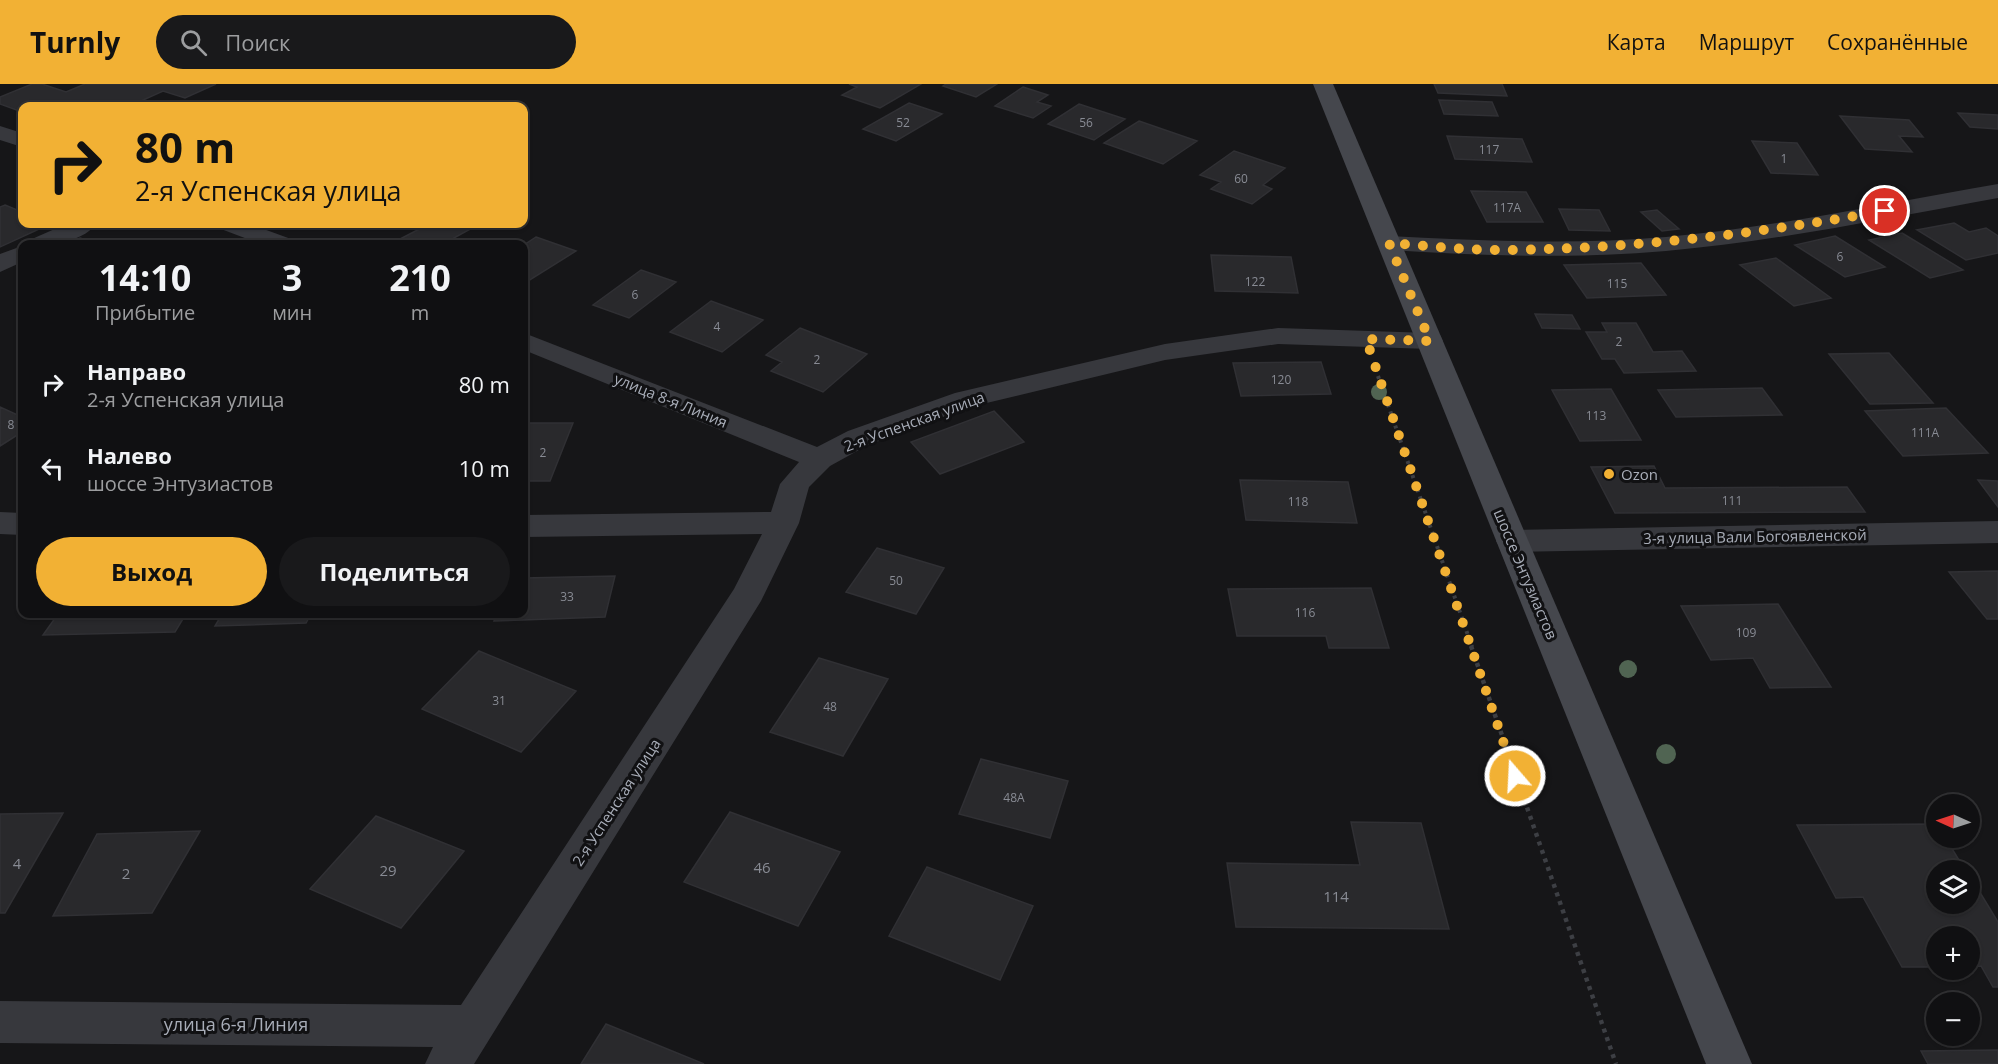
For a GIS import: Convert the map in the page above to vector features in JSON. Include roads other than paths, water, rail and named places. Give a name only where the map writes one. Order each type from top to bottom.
[{"type":"main road","name":"шоссе Энтузиастов","points":[[1323,84],[1729,1064]]},
{"type":"street","points":[[0,132],[18,139]]},
{"type":"street","points":[[1389,243],[1510,250],[1665,244],[1772,231],[1998,191]]},
{"type":"street","points":[[50,240],[75,228]]},
{"type":"street","points":[[240,228],[271,240]]},
{"type":"street","points":[[0,264],[18,256]]},
{"type":"street","name":"2-я Успенская улица","points":[[448,1064],[749,593],[783,523],[795,483],[819,459],[858,438],[965,399],[1165,352],[1278,336],[1430,341]]},
{"type":"street","name":"улица 8-я Линия","points":[[528,343],[819,459]]},
{"type":"street","points":[[0,523],[18,524]]},
{"type":"street","points":[[528,526],[783,523]]},
{"type":"street","name":"3-я улица Вали Богоявленской","points":[[1512,541],[1998,532]]},
{"type":"street","name":"улица 6-я Линия","points":[[0,1022],[472,1026]]},
{"type":"place","name":"Ozon","points":[[1609,474]]}]
